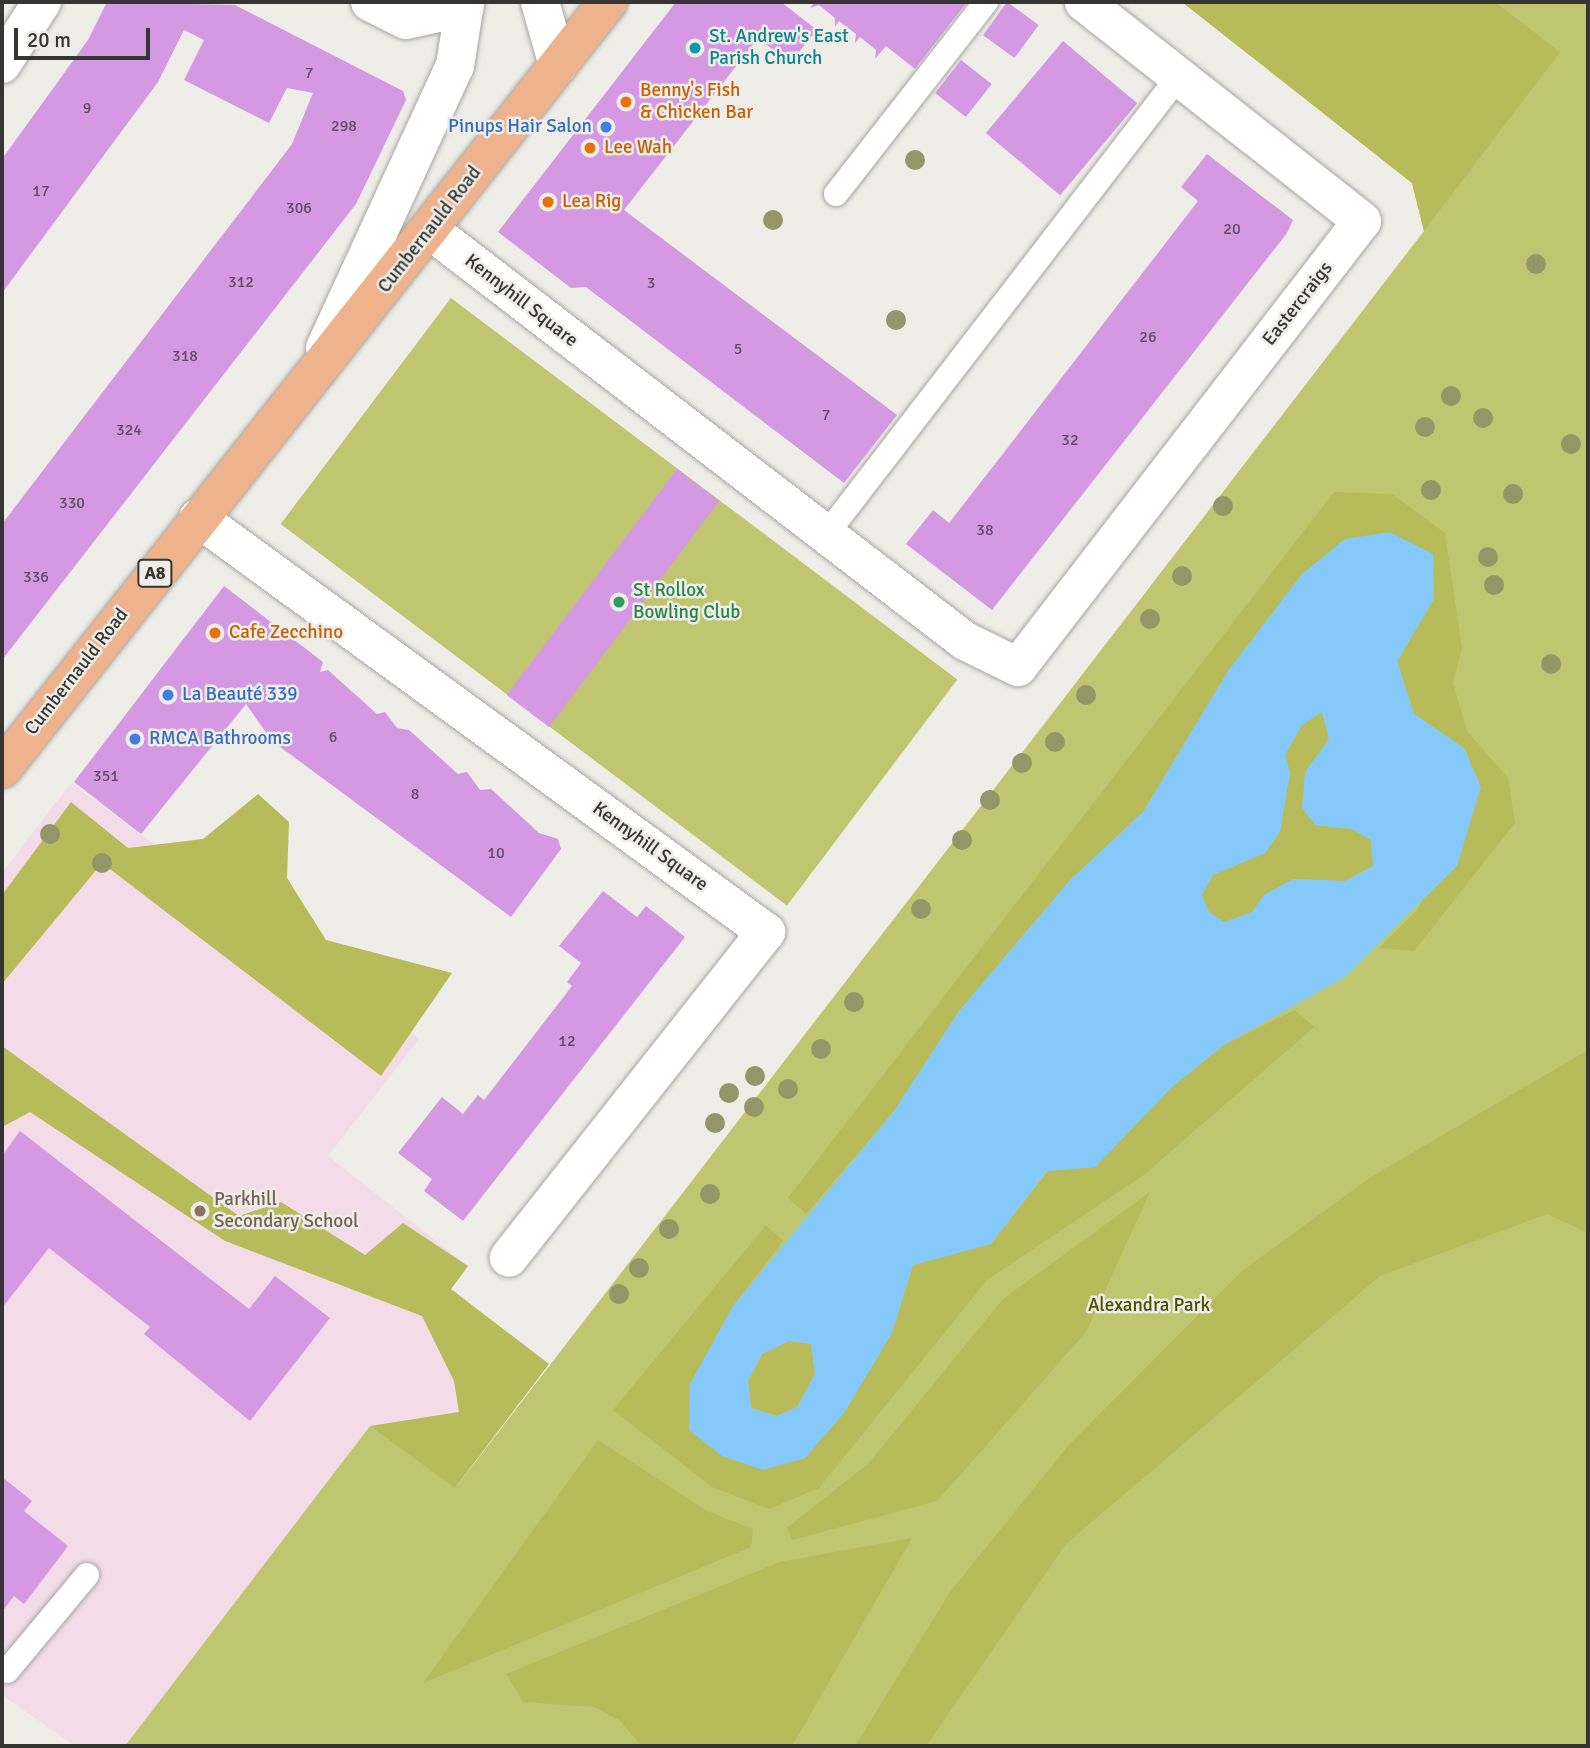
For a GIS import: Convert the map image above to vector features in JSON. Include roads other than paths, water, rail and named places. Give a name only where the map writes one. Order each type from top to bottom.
[{"type":"main road","name":"A8","points":[[558,65],[608,2]]},
{"type":"main road","name":"Cumbernauld Road","points":[[2,769],[198,518],[431,231],[558,65]]},
{"type":"street","points":[[2,64],[42,2]]},
{"type":"street","points":[[370,2],[406,20],[465,4]]},
{"type":"street","points":[[540,2],[558,65]]},
{"type":"street","name":"Eastercraigs","points":[[1018,667],[1362,221],[1084,2]]},
{"type":"street","name":"Cumbernauld Road","points":[[311,379],[455,66],[465,4]]},
{"type":"street","name":"Kennyhill Square","points":[[431,231],[965,641],[1018,667]]},
{"type":"street","name":"Kennyhill Square","points":[[198,518],[766,932],[509,1258]]},
{"type":"lane","points":[[836,194],[986,2]]},
{"type":"lane","points":[[825,536],[1179,76]]},
{"type":"lane","points":[[2,1667],[7,1671],[87,1574]]},
{"type":"water","points":[[1389,532],[1433,554],[1434,599],[1397,661],[1414,714],[1464,748],[1481,787],[1457,866],[1345,977],[1224,1045],[1172,1087],[1095,1167],[1047,1171],[991,1244],[913,1265],[892,1333],[844,1413],[805,1458],[763,1470],[722,1456],[689,1430],[690,1384],[733,1306],[894,1111],[959,1011],[1070,880],[1143,812],[1228,671],[1302,574],[1345,539]],"holes":[[[1322,712],[1329,739],[1305,772],[1302,808],[1315,825],[1352,829],[1371,840],[1373,866],[1345,881],[1293,879],[1264,895],[1252,912],[1224,922],[1209,912],[1202,895],[1213,875],[1265,853],[1280,832],[1290,773],[1285,755],[1302,725]],[[789,1341],[811,1344],[815,1374],[797,1407],[777,1416],[751,1408],[748,1381],[762,1354]]]},
{"type":"place","name":"St. Andrew's East Parish Church","points":[[695,48]]},
{"type":"place","name":"Benny's Fish & Chicken Bar","points":[[626,102]]},
{"type":"place","name":"Pinups Hair Salon","points":[[606,127]]},
{"type":"place","name":"Lee Wah","points":[[590,148]]},
{"type":"place","name":"Lea Rig","points":[[548,202]]},
{"type":"place","name":"St Rollox Bowling Club","points":[[619,602]]},
{"type":"place","name":"Cafe Zecchino","points":[[215,633]]},
{"type":"place","name":"La Beauté 339","points":[[168,695]]},
{"type":"place","name":"RMCA Bathrooms","points":[[135,739]]},
{"type":"place","name":"Parkhill Secondary School","points":[[200,1211]]},
{"type":"park label","name":"Alexandra Park","points":[[1149,1306]]}]
